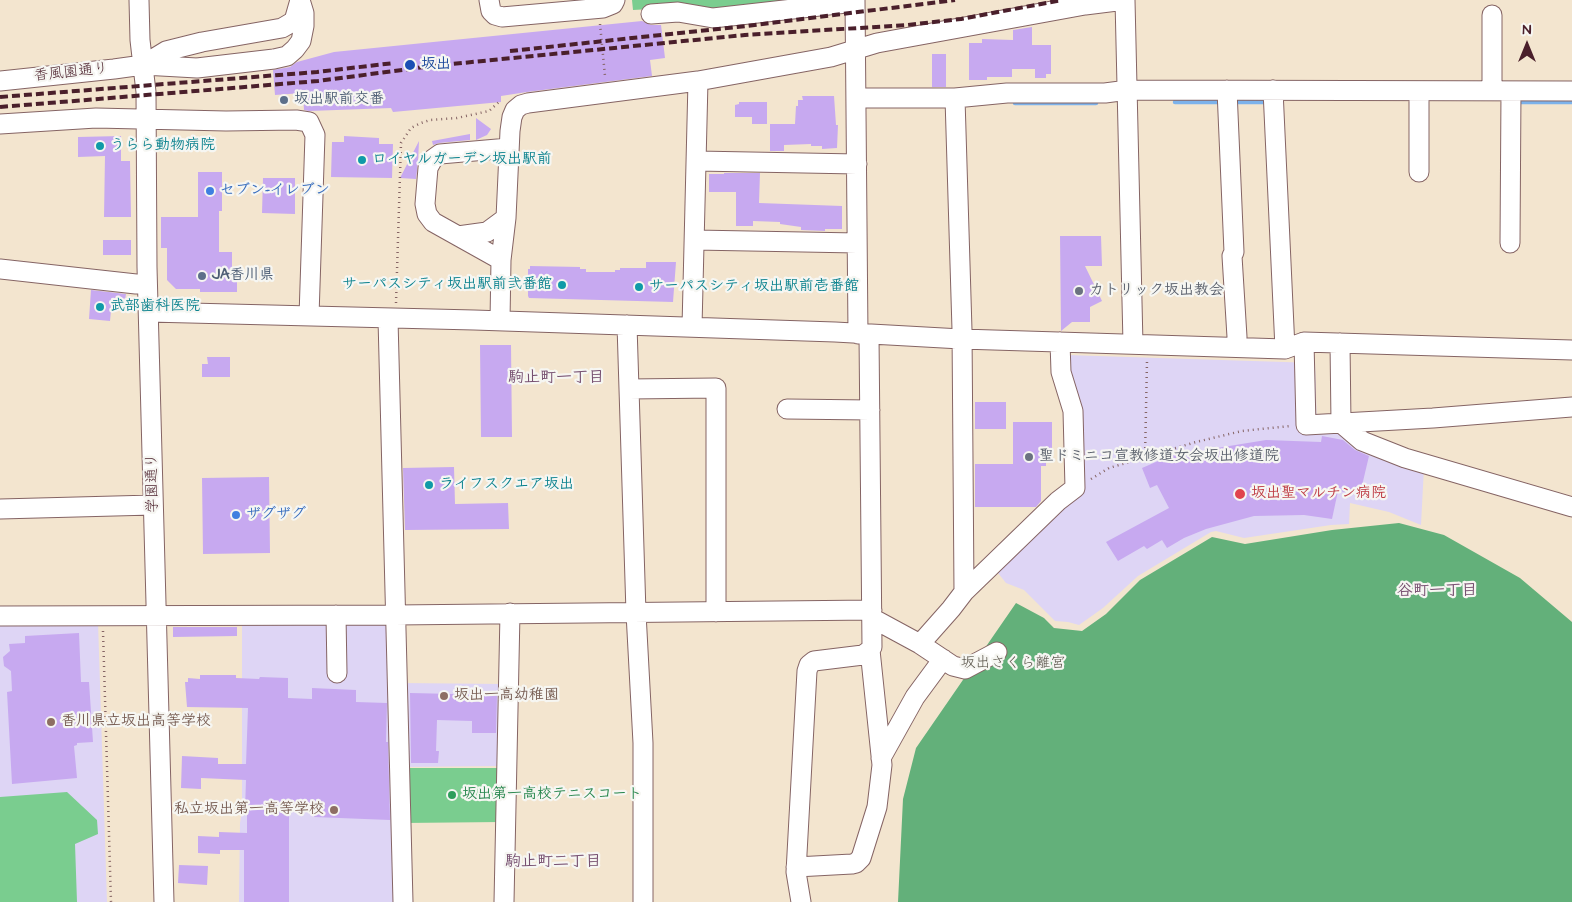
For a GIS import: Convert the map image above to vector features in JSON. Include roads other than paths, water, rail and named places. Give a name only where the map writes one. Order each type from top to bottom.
[{"type":"street","name":"学園通り","points":[[139,0],[146,118],[147,283],[164,902]]},
{"type":"street","points":[[143,65],[197,68],[287,56],[296,49],[301,41],[304,20],[300,0]]},
{"type":"street","points":[[143,65],[162,52],[202,42],[282,28],[294,21],[300,0]]},
{"type":"street","points":[[489,0],[491,11],[495,15],[502,17],[590,9],[609,6],[615,0]]},
{"type":"street","points":[[500,321],[501,260],[506,218],[512,117],[515,110],[521,105],[698,81],[830,57],[877,42],[1085,5],[1126,0],[1128,90],[1140,349]]},
{"type":"street","points":[[651,14],[678,12],[713,18],[855,1],[858,244],[870,410],[872,614],[870,650],[881,758],[877,807],[861,858],[852,864],[796,867]]},
{"type":"street","points":[[1492,15],[1492,91]]},
{"type":"street","name":"香風園通り","points":[[0,80],[114,70],[143,65]]},
{"type":"street","points":[[692,327],[698,81]]},
{"type":"street","points":[[856,98],[955,98],[1007,93],[1105,94],[1128,90],[1227,98],[1419,91],[1492,91],[1511,99],[1572,91]]},
{"type":"street","points":[[1419,91],[1419,172]]},
{"type":"street","points":[[1273,97],[1285,349]]},
{"type":"street","points":[[955,98],[961,339],[964,592]]},
{"type":"street","points":[[1227,98],[1236,347]]},
{"type":"street","points":[[1510,243],[1511,99]]},
{"type":"street","points":[[0,124],[96,118],[226,121],[296,120],[309,122],[315,135],[309,316]]},
{"type":"street","points":[[501,260],[433,222],[427,214],[424,204],[428,168],[433,159],[440,154],[510,148]]},
{"type":"street","points":[[696,161],[857,164]]},
{"type":"street","points":[[458,236],[487,232],[506,218]]},
{"type":"street","points":[[695,240],[858,244]]},
{"type":"street","points":[[0,269],[136,284],[147,283]]},
{"type":"street","points":[[149,312],[309,316],[392,312],[500,321],[1060,342],[1140,349],[1236,347],[1285,349],[1304,342],[1572,350]]},
{"type":"street","points":[[392,312],[395,615],[403,902]]},
{"type":"street","points":[[627,325],[636,613],[643,743],[643,902]]},
{"type":"street","points":[[920,644],[964,592],[1058,501],[1075,488],[1074,412],[1061,372],[1060,342]]},
{"type":"street","points":[[1304,342],[1306,425],[1433,418],[1572,407]]},
{"type":"street","points":[[1340,343],[1341,423],[1362,441],[1405,458],[1510,487],[1572,507]]},
{"type":"street","points":[[628,389],[716,388],[716,612]]},
{"type":"street","points":[[787,409],[870,410]]},
{"type":"street","points":[[0,508],[153,505]]},
{"type":"street","points":[[0,616],[716,612],[872,614],[953,666],[965,669],[998,652]]},
{"type":"street","points":[[504,902],[510,613]]},
{"type":"street","points":[[336,615],[337,673]]},
{"type":"street","points":[[801,902],[796,867],[807,670],[814,661],[858,656],[867,654],[870,650]]},
{"type":"street","points":[[881,758],[915,696],[943,660]]},
{"type":"waterway","points":[[1175,102],[1224,102]]},
{"type":"waterway","points":[[1232,102],[1269,102]]},
{"type":"waterway","points":[[1516,102],[1572,102]]},
{"type":"waterway","points":[[1015,103],[1096,103]]},
{"type":"railway","points":[[510,51],[746,26],[955,0]]},
{"type":"railway","points":[[0,107],[318,81],[432,66],[745,35],[907,25],[961,19],[1062,0]]},
{"type":"railway","points":[[0,97],[317,72],[394,63]]},
{"type":"place","name":"坂出","points":[[410,65]]},
{"type":"place","name":"坂出駅前交番","points":[[284,100]]},
{"type":"place","name":"うらら動物病院","points":[[100,146]]},
{"type":"place","name":"ロイヤルガーデン坂出駅前","points":[[362,160]]},
{"type":"place","name":"セブン-イレブン","points":[[210,191]]},
{"type":"place","name":"JA香川県","points":[[202,276]]},
{"type":"place","name":"サーパスシティ坂出駅前弐番館","points":[[562,285]]},
{"type":"place","name":"サーパスシティ坂出駅前壱番館","points":[[639,287]]},
{"type":"place","name":"カトリック坂出教会","points":[[1079,291]]},
{"type":"place","name":"武部歯科医院","points":[[100,307]]},
{"type":"place","name":"聖ドミニコ宣教修道女会坂出修道院","points":[[1029,457]]},
{"type":"place","name":"ライフスクエア坂出","points":[[429,485]]},
{"type":"place","name":"坂出聖マルチン病院","points":[[1240,494]]},
{"type":"place","name":"ザグザグ","points":[[236,515]]},
{"type":"place","name":"坂出一高幼稚園","points":[[444,696]]},
{"type":"place","name":"香川県立坂出高等学校","points":[[51,722]]},
{"type":"place","name":"坂出第一高校テニスコート","points":[[452,795]]},
{"type":"place","name":"私立坂出第一高等学校","points":[[334,810]]},
{"type":"district","name":"駒止町一丁目","points":[[556,379]]},
{"type":"district","name":"谷町一丁目","points":[[1437,592]]},
{"type":"district","name":"駒止町二丁目","points":[[553,863]]},
{"type":"park label","name":"坂出さくら離宮","points":[[1013,664]]}]
